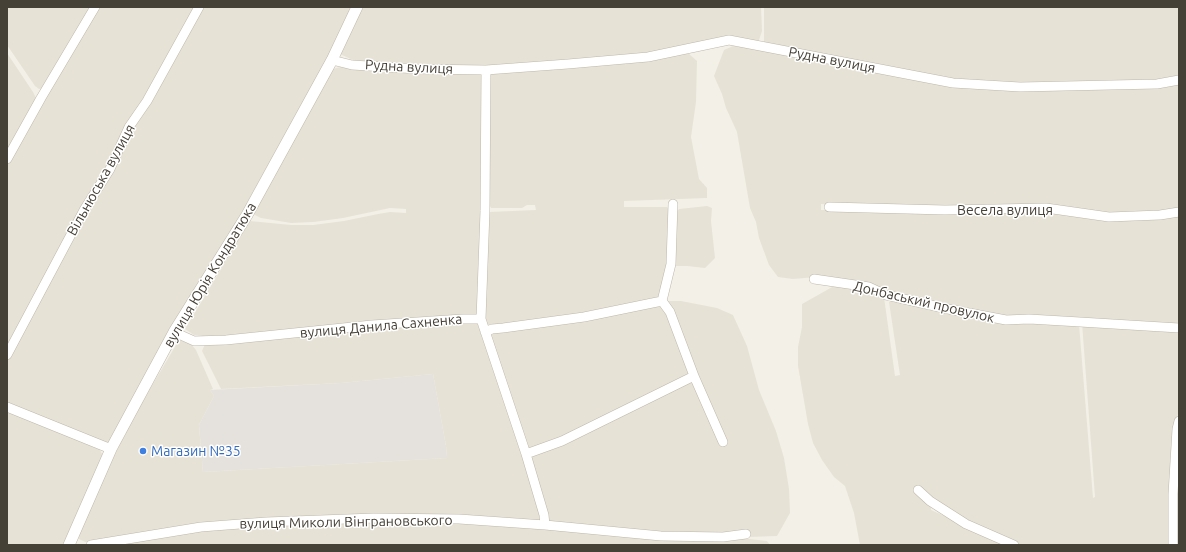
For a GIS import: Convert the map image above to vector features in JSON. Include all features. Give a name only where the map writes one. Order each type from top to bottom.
[{"type":"street","points":[[7,159],[95,7]]},
{"type":"street","name":"Вільнюська вулиця","points":[[7,355],[84,210],[110,169],[129,127],[147,101],[199,7]]},
{"type":"street","name":"вулиця Юрія Кондратюка","points":[[69,545],[111,449],[174,332],[247,215],[332,60],[357,7]]},
{"type":"street","name":"Рудна вулиця","points":[[332,60],[352,64],[418,69],[486,70],[648,57],[729,40],[953,83],[1020,87],[1157,84],[1179,80]]},
{"type":"street","name":"вулиця Данила Сахненка","points":[[174,332],[194,341],[226,340],[372,325],[481,319],[485,210],[486,70]]},
{"type":"street","points":[[673,204],[671,264],[662,301],[670,312],[694,376],[723,442]]},
{"type":"street","name":"Весела вулиця","points":[[830,207],[945,210],[1046,208],[1109,217],[1160,215],[1179,212]]},
{"type":"street","name":"Донбаський провулок","points":[[814,279],[869,288],[886,295],[1006,320],[1029,319],[1179,328]]},
{"type":"street","points":[[485,332],[492,329],[584,317],[662,301]]},
{"type":"street","points":[[481,319],[526,454],[544,515],[545,525]]},
{"type":"street","points":[[526,454],[562,441],[694,376]]},
{"type":"street","points":[[7,407],[111,449]]},
{"type":"street","points":[[1173,545],[1176,494],[1177,429],[1179,421]]},
{"type":"street","points":[[918,490],[930,501],[966,524],[1014,545]]},
{"type":"street","name":"вулиця Миколи Вінграновського","points":[[91,545],[201,527],[266,522],[374,518],[444,519],[545,525],[661,536],[723,536],[746,534]]},
{"type":"shaded area","points":[[7,7],[92,7],[44,88],[39,89],[35,86],[7,45]]},
{"type":"shaded area","points":[[98,7],[196,7],[7,347],[7,165],[43,100]]},
{"type":"shaded area","points":[[204,7],[352,7],[325,62],[242,212],[109,442],[102,442],[7,406],[7,362],[87,212],[113,171],[133,129],[151,103]]},
{"type":"shaded area","points":[[363,7],[761,7],[762,31],[758,43],[730,37],[647,55],[486,67],[418,66],[355,61],[340,54]]},
{"type":"shaded area","points":[[764,7],[1179,7],[1179,75],[1156,81],[1020,84],[954,81],[764,44]]},
{"type":"shaded area","points":[[733,46],[763,49],[952,85],[1020,90],[1152,87],[1179,82],[1179,209],[1159,212],[1110,214],[1046,205],[946,208],[821,204],[821,210],[878,210],[946,213],[1046,209],[1110,220],[1162,218],[1179,215],[1179,326],[1080,319],[1006,319],[892,294],[869,285],[816,277],[793,279],[778,277],[769,265],[759,238],[756,222],[750,208],[737,132],[714,76],[724,50]]},
{"type":"shaded area","points":[[7,53],[36,98],[7,154]]},
{"type":"shaded area","points":[[688,53],[697,61],[696,102],[691,137],[699,179],[707,188],[707,198],[624,201],[624,207],[667,207],[671,212],[669,264],[663,291],[655,301],[584,316],[487,327],[483,320],[489,212],[536,210],[535,205],[527,205],[522,208],[491,208],[487,201],[488,72]]},
{"type":"shaded area","points":[[340,67],[483,72],[479,313],[475,317],[227,339],[194,335],[185,329],[250,221],[291,225],[313,225],[344,221],[390,212],[406,213],[406,209],[390,208],[343,218],[291,223],[261,218],[253,214],[333,69]]},
{"type":"shaded area","points":[[707,206],[712,208],[711,221],[715,258],[705,268],[672,266],[675,214],[679,209]]},
{"type":"shaded area","points":[[834,286],[857,288],[884,297],[895,376],[900,375],[889,302],[892,300],[948,310],[1079,324],[1093,498],[1095,497],[1082,323],[1179,330],[1179,410],[1174,428],[1169,494],[1168,545],[1018,545],[931,504],[931,510],[1010,545],[860,545],[854,513],[845,486],[834,477],[822,460],[813,443],[808,424],[798,366],[798,347],[802,327],[802,304]]},
{"type":"shaded area","points":[[666,301],[681,301],[717,308],[733,315],[747,346],[759,390],[776,431],[784,458],[789,489],[790,513],[777,536],[748,537],[721,534],[660,534],[550,524],[529,458],[693,381],[722,447],[726,446]]},
{"type":"shaded area","points":[[656,304],[667,310],[690,373],[562,438],[532,449],[526,449],[489,336],[491,333]]},
{"type":"shaded area","points":[[474,322],[480,324],[541,515],[539,522],[265,520],[92,543],[79,539],[80,527],[116,452],[141,404],[179,340],[191,344],[196,350],[213,389],[210,390],[214,396],[199,425],[203,472],[447,458],[433,374],[341,383],[221,389],[202,351],[205,344],[373,327]]},
{"type":"shaded area","points":[[433,374],[447,458],[203,472],[199,425],[214,396],[210,390],[341,383]]},
{"type":"shaded area","points":[[7,411],[98,446],[103,456],[63,545],[7,545]]},
{"type":"shaded area","points":[[459,521],[661,538],[749,539],[767,541],[770,545],[107,545],[202,529],[266,524]]},
{"type":"place","name":"Магазин №35","points":[[143,451]]}]
